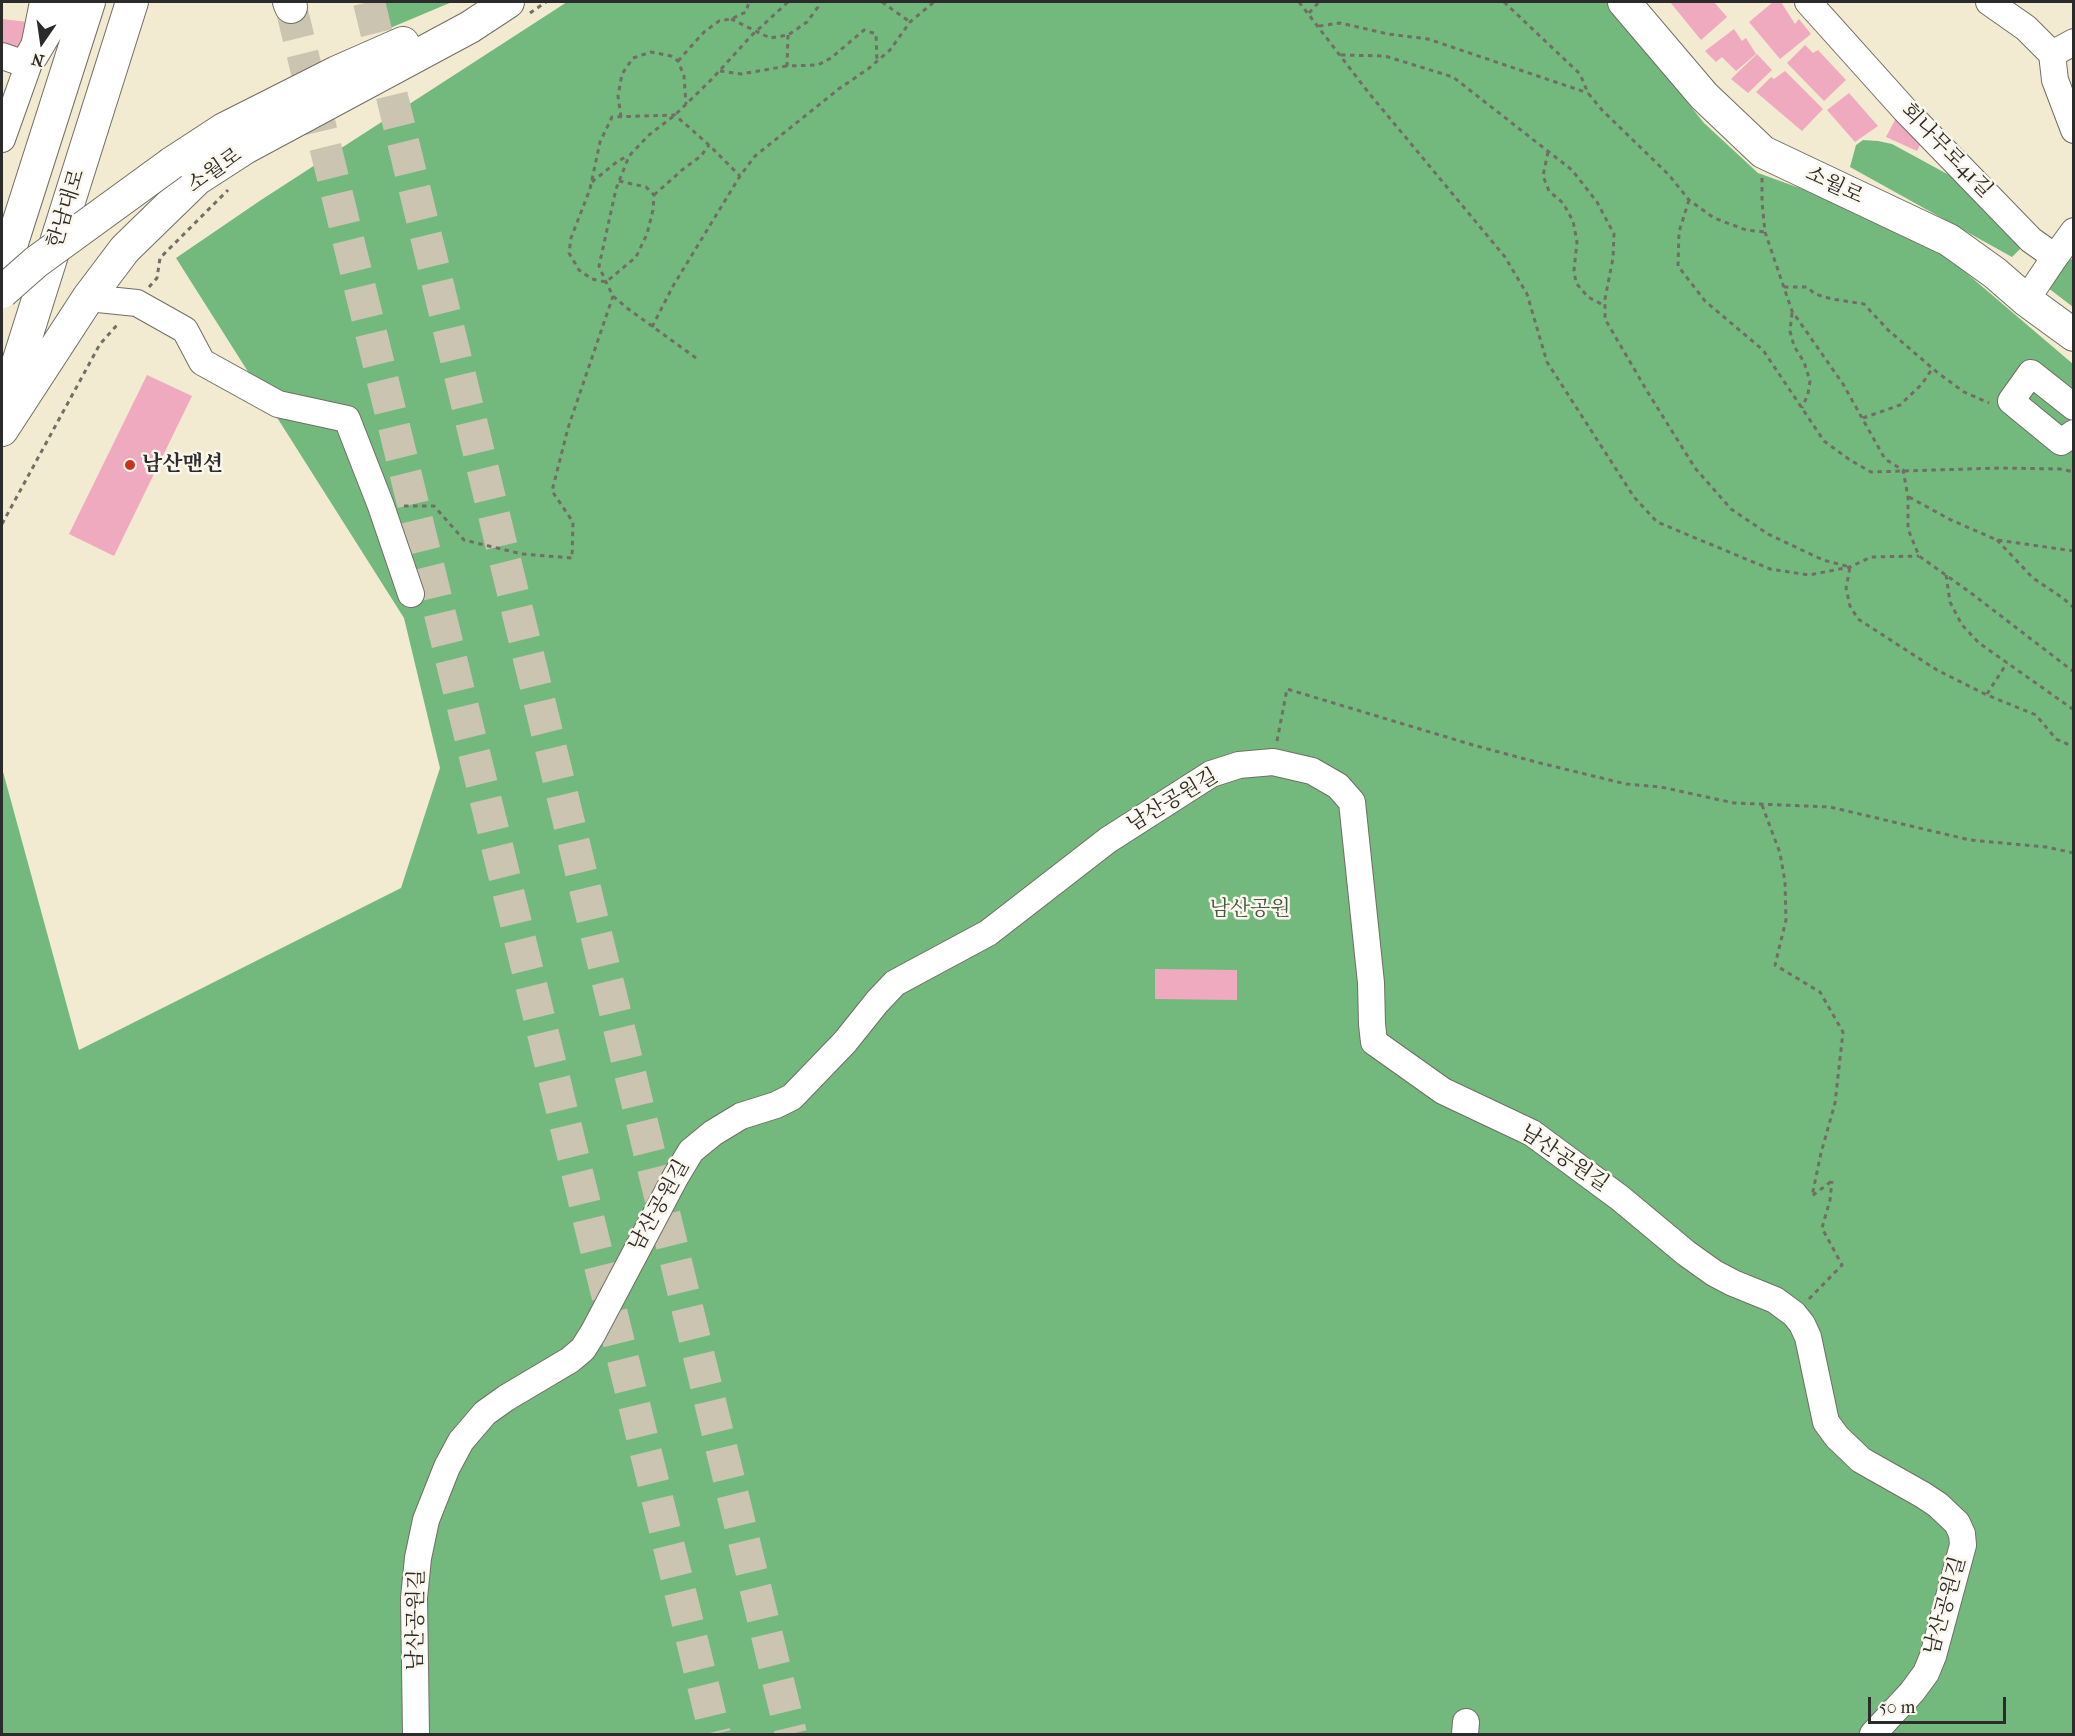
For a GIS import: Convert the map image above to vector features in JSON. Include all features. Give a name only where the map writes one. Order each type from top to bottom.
[{"type":"main road","points":[[20,59],[57,13],[59,2]]},
{"type":"main road","name":"한남대로","points":[[2,274],[89,2]]},
{"type":"main road","name":"한남대로","points":[[2,417],[132,2]]},
{"type":"main road","name":"소월로","points":[[2,292],[36,262],[172,163],[224,129],[338,72],[490,2]]},
{"type":"main road","name":"소월로","points":[[2,430],[88,298],[125,249],[197,179],[245,148],[470,27],[508,2]]},
{"type":"main road","name":"소월로","points":[[1624,2],[1704,96],[1763,152],[1949,240],[2073,335]]},
{"type":"street","points":[[2,139],[20,59],[43,2]]},
{"type":"street","name":"회나무로41길","points":[[1808,2],[1944,150],[2031,240],[2055,257]]},
{"type":"street","points":[[1989,2],[2026,28],[2063,48],[2055,80],[2073,130]]},
{"type":"street","points":[[2026,300],[2073,231]]},
{"type":"street","points":[[88,298],[137,303],[185,330],[202,362],[278,404],[347,419],[381,506],[411,594]]},
{"type":"street","points":[[2073,407],[2031,373],[2011,401],[2061,442],[2073,433]]},
{"type":"street","name":"남산공원길","points":[[416,1734],[414,1598],[418,1558],[426,1520],[447,1467],[461,1441],[485,1413],[570,1360],[583,1349],[675,1176],[691,1151],[713,1133],[741,1116],[776,1105],[792,1097],[845,1042],[877,1002],[896,983],[988,933],[1108,840],[1211,774],[1239,765],[1273,762],[1312,771],[1338,786],[1352,802],[1368,948],[1374,1042],[1443,1091],[1532,1133],[1620,1198],[1686,1253],[1714,1273],[1775,1300],[1794,1314],[1803,1324],[1808,1337],[1826,1422],[1837,1437],[1861,1460],[1938,1505],[1957,1523],[1962,1534],[1963,1545],[1930,1665],[1912,1692],[1873,1734]]},
{"type":"path","points":[[678,61],[704,32],[719,21],[731,19],[746,12],[749,2]]},
{"type":"path","points":[[591,183],[629,156],[649,135],[675,115],[756,31],[788,2]]},
{"type":"path","points":[[731,19],[770,38],[788,35],[807,22],[818,7],[818,2]]},
{"type":"path","points":[[882,2],[909,22]]},
{"type":"path","points":[[652,327],[673,286],[740,176],[755,156],[890,50],[909,22],[934,2]]},
{"type":"path","points":[[1299,2],[1368,92],[1505,257],[1527,294],[1547,362],[1634,497],[1657,522],[1770,569],[1809,575],[1850,567],[1871,557],[1919,556]]},
{"type":"path","points":[[1309,13],[1319,2]]},
{"type":"path","points":[[1504,2],[1580,74],[1588,93],[1602,110],[1669,175],[1689,200],[1714,218],[1746,230],[1765,232]]},
{"type":"path","points":[[1319,26],[1340,23],[1388,34],[1428,39],[1588,93]]},
{"type":"path","points":[[719,71],[741,74],[786,66],[818,65],[831,58],[864,30],[876,34],[877,61]]},
{"type":"path","points":[[786,66],[788,35]]},
{"type":"path","points":[[621,117],[618,96],[622,74],[633,58],[651,52],[671,56],[678,61],[684,76],[686,104]]},
{"type":"path","points":[[1341,55],[1385,56],[1453,77],[1572,170],[1597,202],[1614,234],[1605,319],[1695,468],[1731,509],[1768,534],[1823,560],[1850,567]]},
{"type":"path","points":[[606,282],[592,279],[579,270],[569,253],[571,238],[591,183],[600,142],[612,117],[675,115],[709,144],[740,176]]},
{"type":"path","points":[[606,282],[636,257],[647,234],[654,195],[701,156],[709,144]]},
{"type":"path","points":[[1763,152],[1762,202],[1765,232],[1792,311],[1843,384],[1885,459],[1903,470],[1908,497],[1908,529],[1919,556],[2073,672]]},
{"type":"path","points":[[1548,153],[1543,176],[1550,191],[1563,203],[1573,221],[1576,242],[1574,270],[1576,283],[1588,297],[1605,306]]},
{"type":"path","points":[[629,156],[619,181],[599,266],[614,296],[652,327],[696,358]]},
{"type":"path","points":[[619,181],[646,186],[654,195]]},
{"type":"path","points":[[1689,200],[1679,232],[1678,266],[1705,301],[1763,350],[1824,441],[1850,460],[1871,472],[2040,468],[2073,472]]},
{"type":"path","points":[[2,524],[100,344],[157,278]]},
{"type":"path","points":[[1784,287],[1807,287],[1815,294],[1864,304],[1888,330],[1932,369],[1964,393],[1999,406],[2011,401]]},
{"type":"path","points":[[381,506],[434,506],[464,540],[522,554],[572,558],[573,522],[552,491],[568,428],[614,296]]},
{"type":"path","points":[[1792,311],[1790,331],[1794,346],[1804,362],[1810,381],[1802,409]]},
{"type":"path","points":[[1863,418],[1900,405],[1922,384],[1932,369]]},
{"type":"path","points":[[1908,497],[1951,520],[1997,540],[2073,551]]},
{"type":"path","points":[[1997,540],[2033,578],[2063,598],[2073,608]]},
{"type":"path","points":[[1850,567],[1846,588],[1850,606],[1858,619],[1937,670],[2036,715],[2056,739],[2073,747]]},
{"type":"path","points":[[1946,575],[1950,602],[1962,625],[1979,644],[2073,710]]},
{"type":"path","points":[[1987,694],[2007,663]]},
{"type":"path","points":[[1273,762],[1287,689],[1536,762],[1626,784],[1661,787],[1709,799],[1762,805],[1830,807],[1970,840],[2046,847],[2073,853]]},
{"type":"path","points":[[1762,805],[1780,853],[1785,882],[1786,920],[1774,965],[1820,992],[1843,1032],[1835,1103],[1812,1196],[1833,1180],[1822,1228],[1842,1265],[1794,1314]]},
{"type":"green space","points":[[376,2],[452,2],[383,31]]},
{"type":"green space","name":"남산공원","points":[[567,2],[1607,2],[1704,123],[1758,173],[1841,203],[1944,254],[2073,364],[2073,1734],[2,1734],[2,768],[79,1050],[401,888],[440,768],[404,618],[176,258],[261,200]]},
{"type":"green space","points":[[1863,140],[1892,144],[1977,193],[2021,248],[2012,257],[1850,167],[1856,145]]},
{"type":"green space","points":[[2073,259],[2073,307],[2047,287],[2065,260]]},
{"type":"building","points":[[1670,2],[1714,2],[1727,17],[1701,40]]},
{"type":"building","points":[[1773,2],[1781,2],[1795,24],[1799,19],[1811,34],[1780,59],[1749,22]]},
{"type":"building","points":[[2,19],[28,22],[23,55],[2,52]]},
{"type":"building","points":[[1734,29],[1742,41],[1746,38],[1756,54],[1736,71],[1722,57],[1716,62],[1705,51]]},
{"type":"building","points":[[1805,45],[1813,53],[1818,50],[1846,80],[1824,101],[1787,63]]},
{"type":"building","points":[[1757,54],[1772,70],[1748,93],[1731,79]]},
{"type":"building","points":[[1785,71],[1823,109],[1802,131],[1756,92],[1771,77],[1774,79]]},
{"type":"building","points":[[1849,93],[1878,126],[1855,142],[1827,110]]},
{"type":"building","points":[[1896,118],[1922,141],[1917,151],[1886,137]]},
{"type":"building","name":"남산맨션","points":[[147,375],[192,396],[114,556],[69,534]]},
{"type":"building","points":[[1155,969],[1237,970],[1237,1000],[1155,999]]},
{"type":"tunnel","points":[[369,2],[791,1734]]},
{"type":"tunnel","points":[[291,7],[715,1734]]},
{"type":"place","name":"남산맨션","points":[[130,465]]}]
